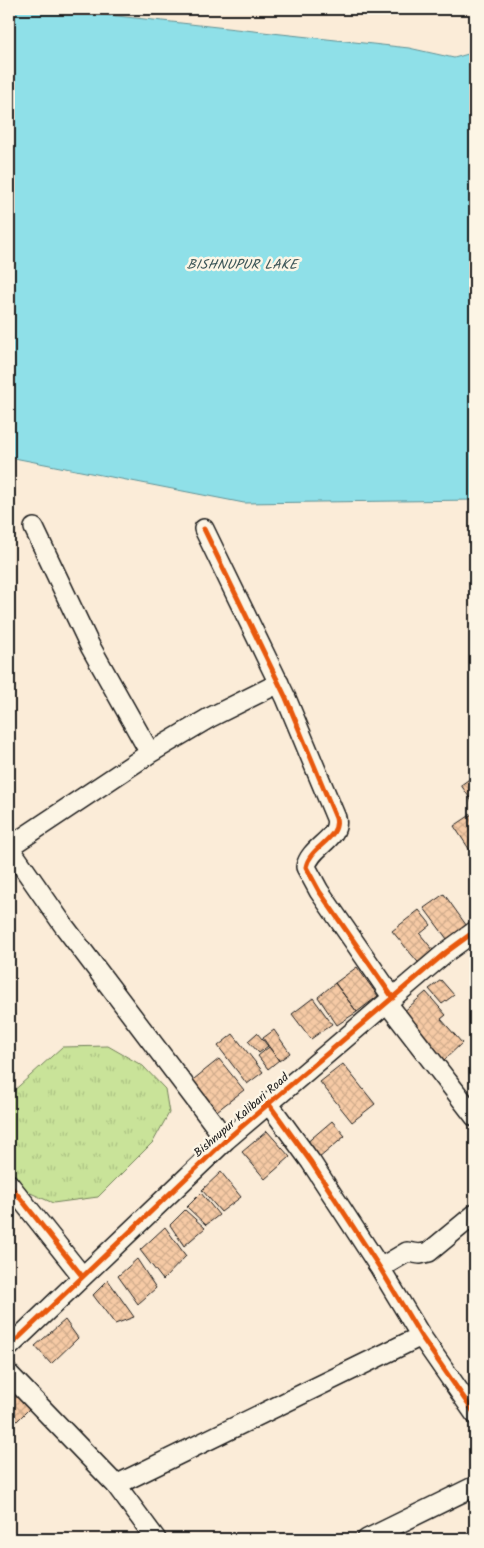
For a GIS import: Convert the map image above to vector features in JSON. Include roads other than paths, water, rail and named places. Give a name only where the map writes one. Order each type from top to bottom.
[{"type":"street","points":[[34,528],[90,646],[150,753]]},
{"type":"street","points":[[204,529],[279,683],[338,822],[327,842],[310,855],[306,867],[319,891],[390,1000],[475,1117]]},
{"type":"street","points":[[226,1140],[64,926],[9,847],[150,753],[209,718],[279,683]]},
{"type":"street","name":"Bishnupur Kalibari Road","points":[[9,1347],[226,1140],[445,952],[475,931]]},
{"type":"street","points":[[268,1104],[311,1162],[380,1268],[421,1336],[475,1414]]},
{"type":"street","points":[[9,1184],[82,1276]]},
{"type":"street","points":[[380,1268],[407,1252],[420,1254],[429,1252],[475,1214]]},
{"type":"street","points":[[116,1485],[421,1336]]},
{"type":"street","points":[[9,1374],[116,1485],[156,1539]]},
{"type":"street","points":[[366,1539],[475,1486]]},
{"type":"water","name":"BISHNUPUR LAKE","points":[[9,9],[53,9],[409,48],[454,58],[475,52],[475,500],[244,503],[9,457]]}]
